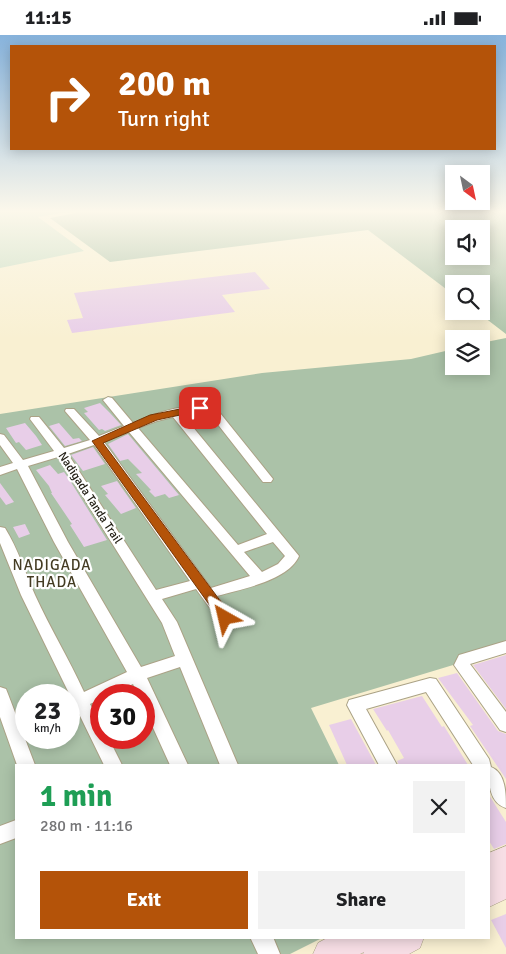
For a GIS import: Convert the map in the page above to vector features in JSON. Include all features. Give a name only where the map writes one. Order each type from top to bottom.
[{"type":"main road","points":[[490,867],[506,859]]},
{"type":"main road","points":[[490,892],[506,883]]},
{"type":"main road","points":[[329,954],[358,939]]},
{"type":"main road","points":[[379,954],[405,939]]},
{"type":"street","points":[[108,400],[260,578]]},
{"type":"street","points":[[0,471],[97,441],[154,417],[191,409],[209,410],[268,479]]},
{"type":"street","points":[[70,411],[97,441],[225,618]]},
{"type":"street","points":[[153,596],[260,578],[286,566],[291,561],[292,555],[175,413]]},
{"type":"street","name":"Nadigada Tanda Trail","points":[[35,419],[61,452],[142,578],[169,622],[184,659]]},
{"type":"street","points":[[0,437],[21,465],[137,675],[179,764]]},
{"type":"street","points":[[0,531],[12,553],[28,595],[64,662],[73,684]]},
{"type":"street","points":[[235,551],[275,536]]},
{"type":"street","points":[[506,647],[465,659],[462,665],[506,725]]},
{"type":"street","points":[[113,764],[80,701],[137,675],[184,659],[229,764]]},
{"type":"street","points":[[387,764],[355,705],[430,684],[482,764]]},
{"type":"street","points":[[0,694],[26,764]]},
{"type":"street","points":[[490,776],[506,800]]},
{"type":"street","points":[[0,835],[15,829]]},
{"type":"street","points":[[262,939],[269,954]]},
{"type":"green space","points":[[0,254],[70,254],[0,268]]},
{"type":"green space","points":[[99,254],[175,254],[110,262]]},
{"type":"green space","points":[[400,254],[445,254],[445,265],[490,265],[490,254],[506,254],[506,334],[488,320],[490,320],[490,275],[445,275],[445,288]]},
{"type":"green space","points":[[506,338],[506,649],[311,708],[339,764],[15,764],[15,939],[320,939],[290,954],[0,954],[0,414],[262,373],[411,359],[445,351],[445,375],[490,375],[490,341]]},
{"type":"building","points":[[255,272],[270,289],[222,295],[235,312],[72,333],[67,320],[83,318],[74,293]]},
{"type":"building","points":[[100,403],[121,425],[105,431],[99,430],[84,413],[88,412],[84,408]]},
{"type":"building","points":[[25,423],[42,445],[26,450],[19,442],[16,443],[6,428]]},
{"type":"building","points":[[59,423],[73,439],[79,438],[82,441],[65,446],[49,426]]},
{"type":"building","points":[[128,434],[179,495],[169,498],[165,494],[155,497],[136,474],[142,473],[128,459],[120,461],[108,444]]},
{"type":"building","points":[[93,447],[105,464],[83,471],[71,455]]},
{"type":"building","points":[[50,465],[58,474],[64,472],[107,540],[84,547],[70,525],[72,524],[51,493],[49,486],[36,470]]},
{"type":"building","points":[[117,481],[136,508],[121,514],[105,495],[108,494],[101,486]]},
{"type":"building","points":[[0,483],[14,502],[6,505],[0,497]]},
{"type":"building","points":[[25,524],[30,534],[19,538],[13,527]]},
{"type":"building","points":[[506,655],[506,709],[473,665]]},
{"type":"building","points":[[457,673],[498,731],[506,734],[506,779],[470,726],[473,725],[438,678]]},
{"type":"building","points":[[422,696],[442,727],[444,726],[467,764],[398,764],[397,761],[404,758],[373,709]]},
{"type":"building","points":[[351,719],[375,764],[347,764],[329,725]]},
{"type":"building","points":[[490,797],[506,822],[506,844],[494,849],[490,843]]},
{"type":"building","points":[[506,914],[506,948],[491,920]]},
{"type":"district","name":"NADIGADA THADA","points":[[52,574]]},
{"type":"route","points":[[200,408],[154,417],[97,441],[225,618]]}]
